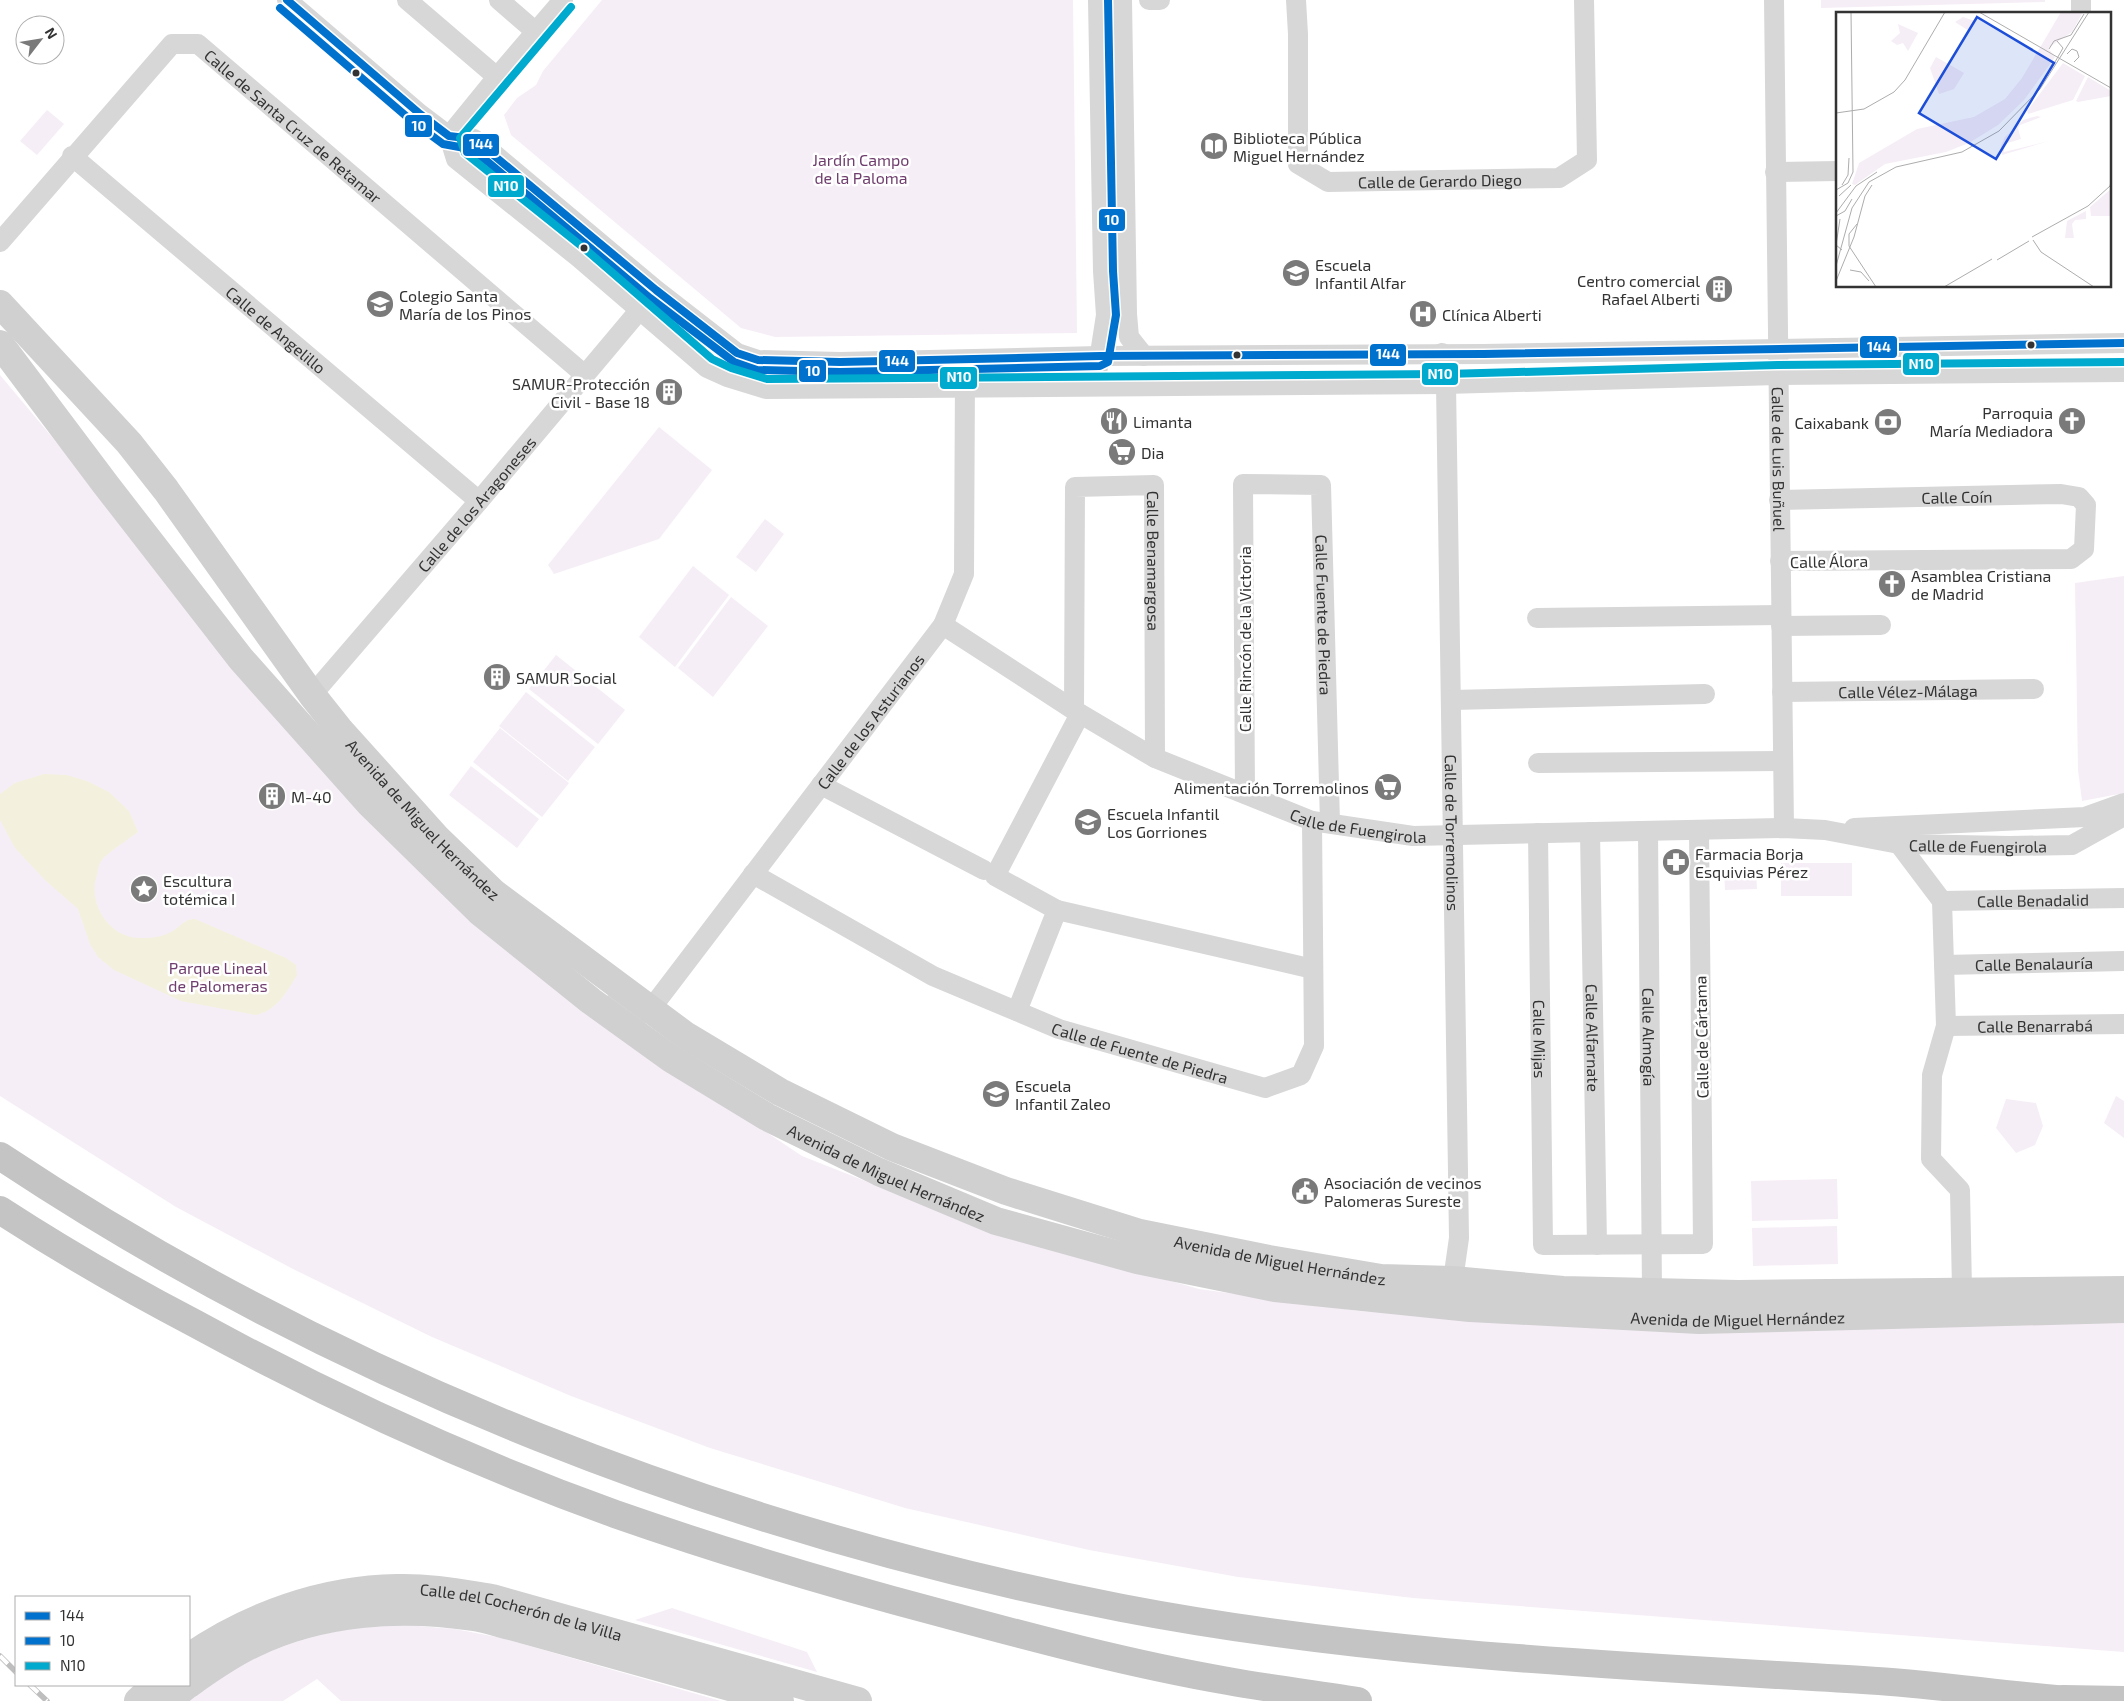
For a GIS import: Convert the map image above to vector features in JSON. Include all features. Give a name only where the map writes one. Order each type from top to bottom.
[{"type":"highway","points":[[0,1156],[159,1254],[280,1319],[382,1369],[480,1413],[600,1460],[717,1503],[856,1545],[1008,1584],[1125,1608],[1243,1628],[1390,1646],[1657,1669],[1872,1680],[2081,1701]]},
{"type":"highway","points":[[0,1210],[134,1291],[257,1357],[382,1418],[495,1467],[613,1513],[730,1552],[864,1593],[1018,1634],[1227,1681],[1358,1701]]},
{"type":"highway","points":[[2055,1699],[2124,1700]]},
{"type":"street","points":[[287,0],[420,114],[450,136],[474,139],[656,290],[736,352],[758,360],[840,362],[1100,356],[1779,349],[2124,343]]},
{"type":"street","points":[[407,0],[497,77]]},
{"type":"street","points":[[499,0],[536,32]]},
{"type":"street","points":[[450,136],[497,77],[563,0]]},
{"type":"street","points":[[1095,386],[1106,315],[1103,261],[1098,0]]},
{"type":"street","points":[[1122,0],[1127,314],[1130,337],[1144,356]]},
{"type":"street","points":[[1149,0],[1160,0]]},
{"type":"street","name":"Calle de Gerardo Diego","points":[[1296,0],[1298,34],[1298,164],[1328,182],[1559,178],[1586,160],[1584,0]]},
{"type":"street","name":"Calle de Luis Buñuel","points":[[1774,0],[1784,828]]},
{"type":"street","name":"Calle de Santa Cruz de Retamar","points":[[0,242],[72,156],[172,44],[198,44],[585,375]]},
{"type":"street","points":[[450,136],[456,159],[707,368],[726,377],[766,389],[1446,384],[1778,375],[2124,372]]},
{"type":"street","name":"Calle de Angelillo","points":[[72,156],[479,501]]},
{"type":"street","points":[[1775,172],[1836,171]]},
{"type":"street","name":"Calle de los Aragoneses","points":[[312,695],[479,501],[656,290]]},
{"type":"street","name":"Avenida de Miguel Hernández","points":[[0,304],[129,444],[166,490],[312,695],[437,838],[494,893],[685,1035],[780,1092],[892,1147],[1006,1191],[1140,1233],[1269,1259],[1381,1278],[1453,1280],[1563,1290],[1738,1294],[1962,1290],[2124,1290]]},
{"type":"street","name":"Avenida de Miguel Hernández","points":[[0,344],[161,557],[241,659],[368,803],[480,912],[591,1001],[670,1058],[767,1117],[879,1172],[996,1221],[1137,1260],[1275,1288],[1470,1308],[1699,1320],[2124,1309]]},
{"type":"street","name":"Calle de Torremolinos","points":[[1442,353],[1446,384],[1459,1238],[1453,1280]]},
{"type":"street","points":[[1135,386],[1144,356]]},
{"type":"street","name":"Calle de los Asturianos","points":[[650,1010],[943,625],[964,574],[965,360]]},
{"type":"street","name":"Avenida de Miguel Hernández","points":[[55,417],[86,444],[123,488],[130,490],[142,485],[147,477],[129,444]]},
{"type":"street","name":"Calle Rincón de la Victoria","points":[[1243,484],[1245,794]]},
{"type":"street","name":"Calle Fuente de Piedra","points":[[1243,484],[1322,485],[1321,822]]},
{"type":"street","name":"Calle Benamargosa","points":[[1077,712],[1075,487],[1154,485],[1155,758]]},
{"type":"street","name":"Calle Coín","points":[[1779,500],[2061,494],[2079,497],[2086,505],[2084,549]]},
{"type":"street","name":"Avenida de Miguel Hernández","points":[[161,557],[151,531],[156,524],[170,521],[176,524],[212,569],[236,588]]},
{"type":"street","name":"Calle Álora","points":[[1780,561],[2071,559],[2084,549]]},
{"type":"street","points":[[1537,618],[1781,621],[1881,625]]},
{"type":"street","name":"Calle de Fuengirola","points":[[943,625],[1077,712],[1155,758],[1321,822],[1413,836],[1784,828],[1825,830],[2085,817],[2124,803]]},
{"type":"street","name":"Calle Vélez-Málaga","points":[[1782,692],[2034,689]]},
{"type":"street","points":[[1452,700],[1705,694]]},
{"type":"street","points":[[1077,712],[994,876],[1057,910],[1313,969]]},
{"type":"street","points":[[1538,763],[1783,761]]},
{"type":"street","points":[[821,786],[984,870]]},
{"type":"street","name":"Calle de Fuengirola","points":[[1825,830],[1899,844],[2072,845],[2124,816]]},
{"type":"street","name":"Calle de Fuente de Piedra","points":[[754,874],[933,976],[1060,1029],[1266,1088],[1301,1076],[1314,1046],[1313,969],[1321,822]]},
{"type":"street","name":"Calle de Cártama","points":[[1652,1244],[1703,1244],[1699,830]]},
{"type":"street","name":"Calle Almogía","points":[[1648,831],[1652,1292]]},
{"type":"street","name":"Calle Alfarnate","points":[[1590,832],[1597,1245]]},
{"type":"street","name":"Calle Mijas","points":[[1538,834],[1543,1245],[1597,1245]]},
{"type":"street","points":[[1899,844],[1942,900],[1946,1026],[1932,1075],[1931,1159],[1960,1190],[1962,1290]]},
{"type":"street","name":"Calle Benadalid","points":[[1942,900],[2124,898]]},
{"type":"street","points":[[1018,1011],[1057,910]]},
{"type":"street","name":"Avenida de Miguel Hernández","points":[[480,912],[557,962],[634,1017],[650,1010]]},
{"type":"street","name":"Calle Benalauría","points":[[1944,965],[2124,961]]},
{"type":"street","name":"Calle Benarrabá","points":[[1946,1026],[2124,1024]]},
{"type":"street","points":[[1597,1245],[1652,1244]]},
{"type":"street","name":"Avenida de Miguel Hernández","points":[[1354,1296],[1401,1290],[1437,1295],[1453,1280]]},
{"type":"street","name":"Calle del Cocherón de la Villa","points":[[190,1656],[246,1624],[305,1602],[365,1590],[396,1588],[436,1589],[492,1598],[858,1701]]},
{"type":"street","name":"Calle del Cocherón de la Villa","points":[[190,1683],[228,1657],[255,1643],[283,1632],[345,1616],[383,1612],[432,1613],[475,1617],[780,1701]]},
{"type":"street","points":[[138,1701],[154,1686]]},
{"type":"street","name":"Calle del Cocherón de la Villa","points":[[168,1701],[186,1686]]},
{"type":"green space","name":"Jardín Campo de la Paloma","points":[[602,0],[1073,0],[1077,333],[775,337],[741,328],[511,135],[504,115],[517,98],[536,85],[543,71]]},
{"type":"green space","points":[[1821,0],[2045,0],[2045,2],[1821,8]]},
{"type":"green space","points":[[47,110],[64,124],[37,155],[20,141]]},
{"type":"green space","name":"Parque Lineal de Palomeras","points":[[0,375],[125,524],[311,758],[473,924],[580,1007],[802,1156],[979,1226],[1199,1289],[1359,1311],[1566,1323],[2124,1317],[2124,1652],[1413,1598],[1238,1577],[1089,1550],[905,1508],[710,1448],[571,1396],[432,1337],[293,1269],[176,1207],[0,1096]]},
{"type":"green space","points":[[659,427],[712,470],[659,539],[554,574],[548,565]]},
{"type":"green space","points":[[765,519],[784,534],[756,572],[736,557]]},
{"type":"green space","points":[[693,566],[729,595],[675,667],[639,637]]},
{"type":"green space","points":[[2124,576],[2124,793],[2082,801],[2078,770],[2075,583]]},
{"type":"green space","points":[[731,597],[768,626],[713,697],[678,668]]},
{"type":"green space","points":[[556,655],[625,710],[598,744],[529,689]]},
{"type":"green space","points":[[526,692],[595,747],[568,781],[499,726]]},
{"type":"green space","points":[[500,728],[569,783],[542,817],[473,762]]},
{"type":"green space","points":[[471,766],[539,819],[517,848],[449,795]]},
{"type":"green space","points":[[1781,863],[1852,863],[1852,896],[1781,896]]},
{"type":"green space","points":[[1756,871],[1757,889],[1725,890],[1724,872]]},
{"type":"green space","points":[[2116,1096],[2124,1101],[2124,1138],[2104,1123]]},
{"type":"green space","points":[[2006,1099],[2036,1103],[2043,1126],[2035,1145],[2016,1153],[1996,1128]]},
{"type":"green space","points":[[1837,1179],[1838,1219],[1752,1221],[1751,1181]]},
{"type":"green space","points":[[1837,1226],[1838,1264],[1753,1266],[1752,1228]]},
{"type":"green space","points":[[672,1608],[807,1652],[817,1672],[635,1620]]},
{"type":"green space","points":[[406,1625],[455,1629],[502,1638],[721,1701],[341,1701],[317,1679],[283,1701],[188,1701],[236,1667],[292,1643],[348,1629]]},
{"type":"shaded area","points":[[44,774],[66,775],[87,781],[109,792],[129,811],[138,832],[104,857],[100,863],[95,886],[98,908],[111,927],[131,937],[150,938],[166,934],[188,920],[195,919],[286,958],[296,965],[297,975],[280,1000],[263,1013],[256,1015],[181,1001],[114,970],[98,957],[90,944],[78,909],[45,880],[15,848],[0,820],[0,794],[15,783]]},
{"type":"railway","points":[[0,1656],[15,1671]]},
{"type":"railway","points":[[31,1686],[47,1701]]},
{"type":"transit line","name":"144","points":[[287,0],[420,114],[449,136],[474,139],[656,290],[737,353],[758,360],[840,362],[1100,356],[1484,354],[2124,343]]},
{"type":"transit line","name":"10","points":[[280,8],[413,122],[443,144],[470,149],[488,162],[650,298],[734,362],[757,370],[840,372],[1100,366],[1108,362],[1116,315],[1113,271],[1108,0]]},
{"type":"transit line","name":"N10","points":[[571,7],[460,138],[465,153],[585,249],[712,359],[731,368],[767,379],[1446,374],[1778,365],[2124,362]]},
{"type":"place","name":"Biblioteca Pública Miguel Hernández","points":[[1214,146]]},
{"type":"place","name":"Escuela Infantil Alfar","points":[[1296,273]]},
{"type":"place","name":"Centro comercial Rafael Alberti","points":[[1719,289]]},
{"type":"place","name":"Colegio Santa María de los Pinos","points":[[380,304]]},
{"type":"place","name":"Clínica Alberti","points":[[1423,314]]},
{"type":"place","name":"SAMUR-Protección Civil - Base 18","points":[[669,392]]},
{"type":"place","name":"Limanta","points":[[1114,421]]},
{"type":"place","name":"Parroquia María Mediadora","points":[[2072,421]]},
{"type":"place","name":"Caixabank","points":[[1888,422]]},
{"type":"place","name":"Dia","points":[[1122,452]]},
{"type":"place","name":"Asamblea Cristiana de Madrid","points":[[1892,584]]},
{"type":"place","name":"SAMUR Social","points":[[497,677]]},
{"type":"place","name":"Alimentación Torremolinos","points":[[1388,787]]},
{"type":"place","name":"M-40","points":[[272,796]]},
{"type":"place","name":"Escuela Infantil Los Gorriones","points":[[1088,822]]},
{"type":"place","name":"Farmacia Borja Esquivias Pérez","points":[[1676,862]]},
{"type":"place","name":"Escultura totémica I","points":[[144,889]]},
{"type":"place","name":"Escuela Infantil Zaleo","points":[[996,1094]]},
{"type":"place","name":"Asociación de vecinos Palomeras Sureste","points":[[1305,1191]]}]
